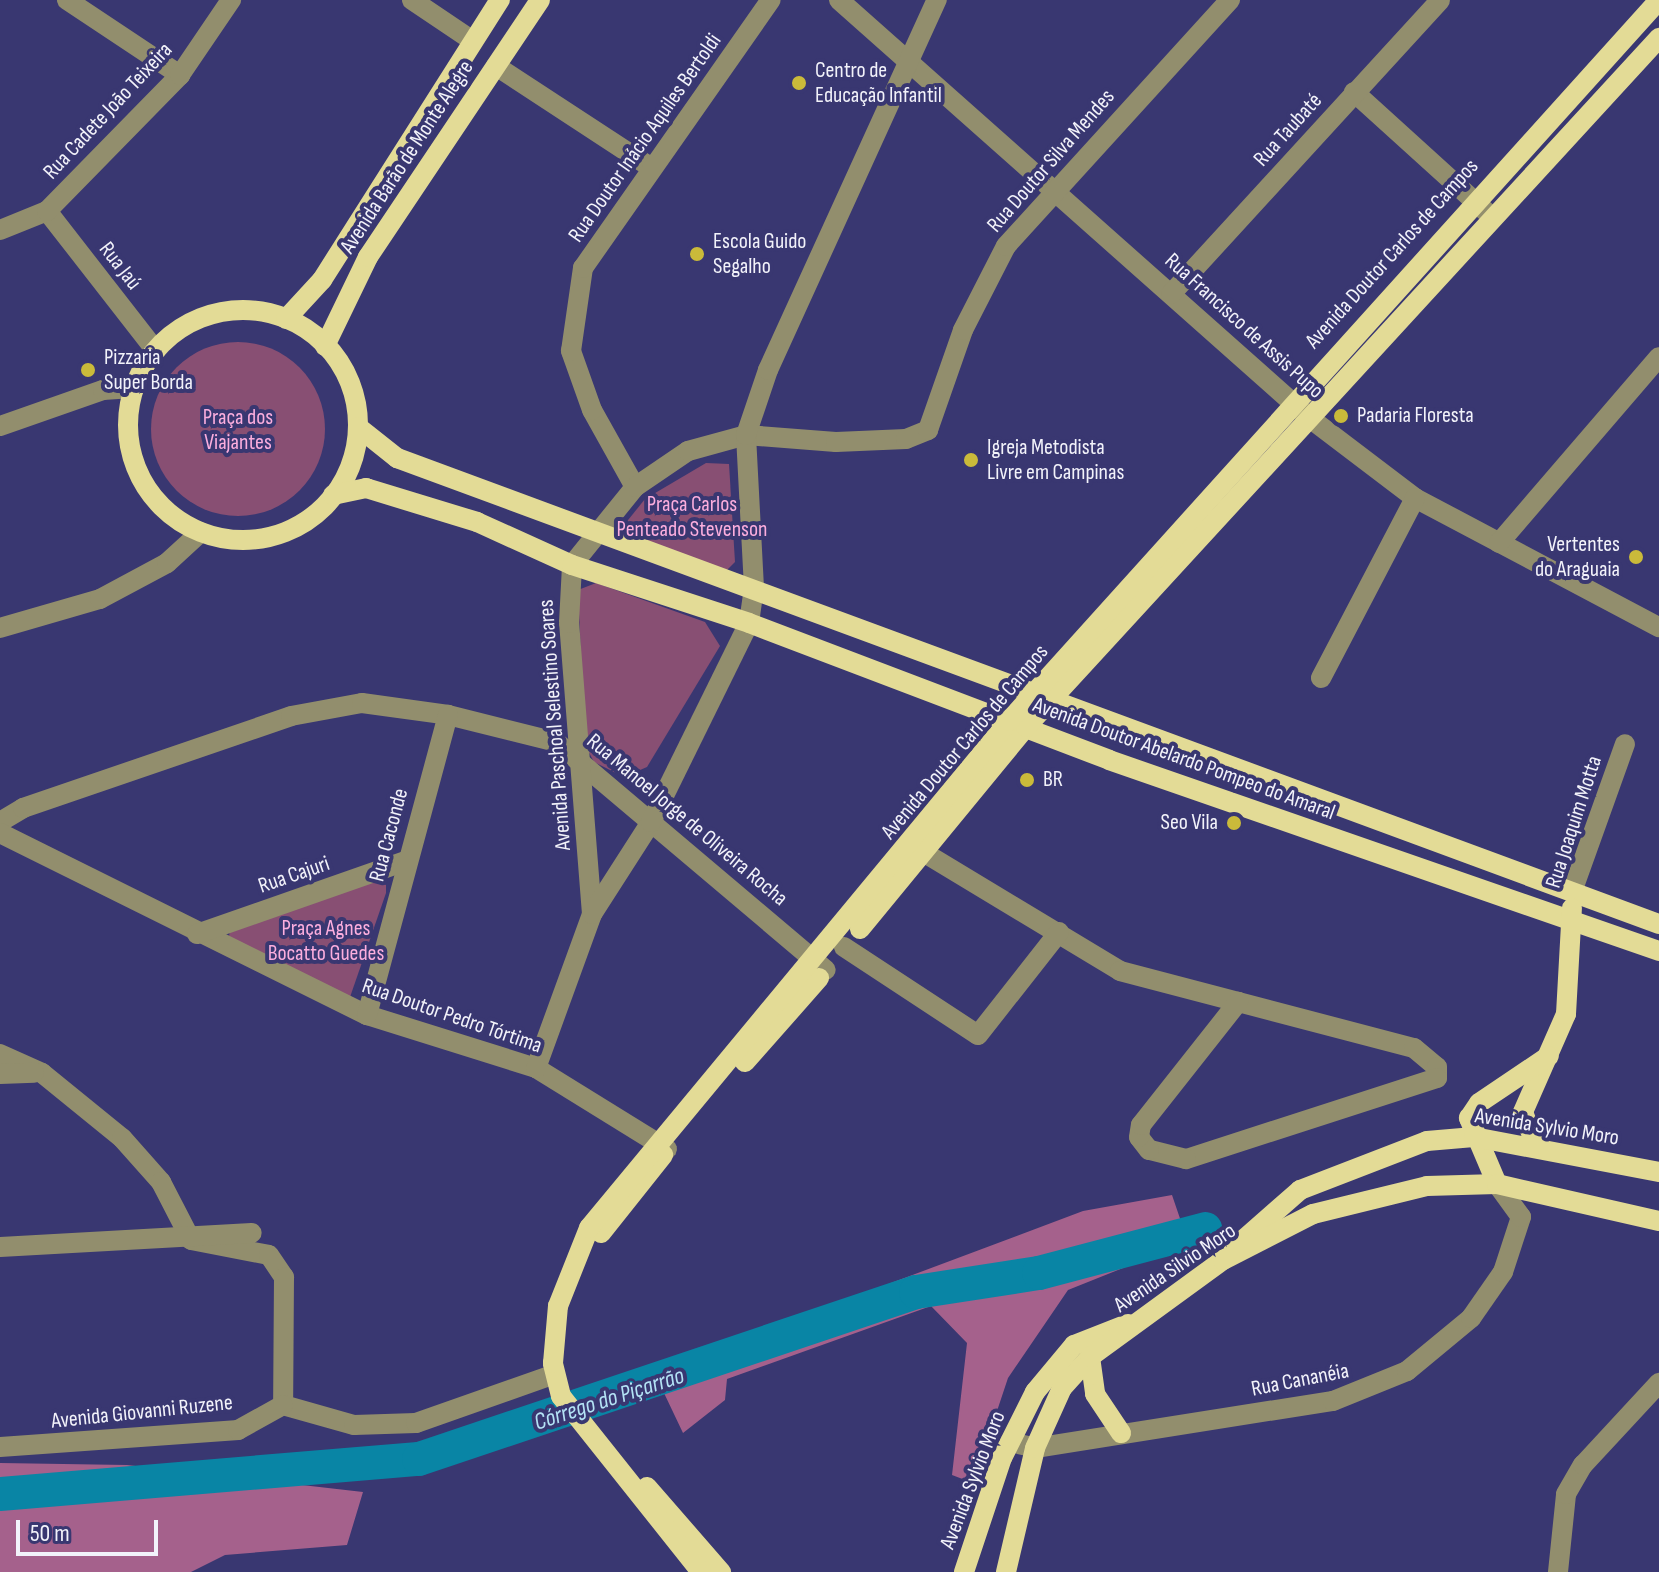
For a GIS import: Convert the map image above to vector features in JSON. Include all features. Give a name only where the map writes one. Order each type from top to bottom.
[{"type":"main road","name":"Avenida Barão de Monte Alegre","points":[[286,319],[322,280],[500,0]]},
{"type":"main road","name":"Avenida Barão de Monte Alegre","points":[[325,346],[368,257],[540,0]]},
{"type":"main road","name":"Avenida Doutor Carlos de Campos","points":[[1042,699],[1293,401],[1472,199],[1659,0]]},
{"type":"main road","name":"Avenida Doutor Carlos de Campos","points":[[701,1572],[584,1423],[555,1374],[558,1306],[589,1228],[821,966],[1017,724],[1311,419],[1492,217],[1659,38]]},
{"type":"main road","points":[[228,311],[286,319],[325,346],[351,384],[358,427],[355,452],[333,495],[316,514],[273,536],[201,532],[144,484],[128,437],[133,388],[156,351],[177,331],[228,311]]},
{"type":"main road","name":"Avenida Doutor Abelardo Pompeo do Amaral","points":[[358,427],[397,458],[754,588],[1042,699],[1659,924]]},
{"type":"main road","name":"Avenida Doutor Abelardo Pompeo do Amaral","points":[[333,495],[366,488],[477,522],[572,565],[749,623],[1265,815],[1659,951]]},
{"type":"main road","name":"Avenida Doutor Carlos de Campos","points":[[821,966],[844,947],[923,852],[1017,724]]},
{"type":"main road","points":[[1265,815],[1277,785]]},
{"type":"main road","name":"Rua Joaquim Motta","points":[[1536,1146],[1523,1112],[1566,1014],[1572,892]]},
{"type":"main road","points":[[1497,1184],[1474,1137],[1469,1118],[1479,1103],[1549,1056]]},
{"type":"main road","name":"Avenida Sylvio Moro","points":[[1223,1260],[1260,1220],[1321,1179],[1386,1152],[1474,1137],[1536,1146],[1659,1172]]},
{"type":"main road","name":"Avenida Doutor Carlos de Campos","points":[[566,1392],[566,1334],[578,1281],[602,1232],[662,1145]]},
{"type":"main road","name":"Avenida Silvio Moro","points":[[1006,1572],[1035,1448],[1062,1388],[1090,1357],[1223,1260],[1313,1214],[1361,1199],[1427,1186],[1497,1184],[1659,1221]]},
{"type":"main road","name":"Avenida Sylvio Moro","points":[[964,1572],[1010,1442],[1066,1352],[1096,1331],[1136,1322]]},
{"type":"main road","points":[[1090,1357],[1095,1394],[1121,1433]]},
{"type":"main road","name":"Avenida Doutor Carlos de Campos","points":[[584,1423],[721,1572]]},
{"type":"street","points":[[67,0],[180,75]]},
{"type":"street","name":"Rua Cadete João Teixeira","points":[[0,230],[47,211],[180,75],[231,0]]},
{"type":"street","points":[[412,0],[473,41]]},
{"type":"street","name":"Rua Doutor Inácio Aquiles Bertoldi","points":[[635,487],[580,383],[571,315],[583,268],[771,0]]},
{"type":"street","name":"Rua Francisco de Assis Pupo","points":[[839,0],[1055,188],[1311,419],[1415,498],[1659,627]]},
{"type":"street","name":"Avenida Paschoal Selestino Soares","points":[[536,1068],[592,914],[651,822],[749,623],[754,588],[746,435],[768,370],[833,240],[906,60],[937,0]]},
{"type":"street","name":"Rua Doutor Silva Mendes","points":[[746,435],[892,440],[928,430],[980,291],[1006,246],[1055,188],[1230,0]]},
{"type":"street","name":"Rua Taubaté","points":[[1171,294],[1440,0]]},
{"type":"street","points":[[496,66],[652,168]]},
{"type":"street","points":[[1354,92],[1492,217]]},
{"type":"street","name":"Rua Jaú","points":[[47,211],[156,351]]},
{"type":"street","points":[[1499,543],[1659,357]]},
{"type":"street","points":[[0,426],[103,390],[133,388]]},
{"type":"street","points":[[572,565],[635,487],[688,451],[746,435]]},
{"type":"street","points":[[1321,678],[1415,498]]},
{"type":"street","points":[[0,628],[100,599],[167,563],[201,532]]},
{"type":"street","name":"Avenida Paschoal Selestino Soares","points":[[572,565],[580,759],[592,914]]},
{"type":"street","name":"Rua Manoel Jorge de Oliveira Rocha","points":[[0,822],[23,808],[291,716],[362,703],[448,715],[556,742],[580,759],[821,966]]},
{"type":"street","name":"Rua Caconde","points":[[367,1015],[406,861],[448,715]]},
{"type":"street","name":"Rua Joaquim Motta","points":[[1572,892],[1625,744]]},
{"type":"street","name":"Rua Doutor Pedro Tórtima","points":[[0,833],[197,934],[367,1015],[536,1068],[662,1145]]},
{"type":"street","points":[[923,852],[1120,971],[1414,1048],[1437,1067],[1437,1078],[1186,1159],[1149,1150],[1139,1137],[1141,1125],[1238,1002]]},
{"type":"street","name":"Rua Cajuri","points":[[197,934],[406,861]]},
{"type":"street","points":[[844,947],[978,1035],[1059,932]]},
{"type":"street","points":[[0,1054],[42,1073],[122,1138],[161,1182],[191,1240]]},
{"type":"street","points":[[0,1074],[42,1073]]},
{"type":"street","name":"Rua Cananéia","points":[[1010,1442],[1035,1448],[1333,1401],[1407,1371],[1471,1318],[1503,1272],[1521,1217],[1497,1184]]},
{"type":"street","points":[[0,1247],[191,1240],[252,1233]]},
{"type":"street","points":[[191,1240],[269,1255],[284,1277],[283,1405],[354,1425],[416,1423],[555,1374]]},
{"type":"street","points":[[1558,1572],[1566,1494],[1583,1465],[1659,1383]]},
{"type":"street","name":"Avenida Giovanni Ruzene","points":[[0,1447],[238,1430],[283,1405]]},
{"type":"green space","name":"Praça dos Viajantes","points":[[238,342],[271,348],[300,367],[319,396],[325,429],[319,462],[300,491],[271,510],[238,516],[205,510],[176,491],[157,462],[151,429],[157,396],[176,367],[205,348]]},
{"type":"green space","name":"Praça Carlos Penteado Stevenson","points":[[706,463],[729,464],[735,562],[725,572],[616,535],[645,499]]},
{"type":"green space","points":[[596,583],[705,622],[720,646],[647,767],[624,777],[594,762],[585,745],[578,590]]},
{"type":"green space","name":"Praça Agnes Bocatto Guedes","points":[[370,878],[386,885],[386,893],[349,1000],[229,937],[230,929]]},
{"type":"shaded area","points":[[1172,1195],[1188,1242],[1068,1290],[1008,1378],[973,1483],[952,1475],[967,1343],[931,1306],[727,1379],[725,1400],[683,1433],[654,1372],[1083,1211]]},
{"type":"shaded area","points":[[0,1463],[127,1465],[363,1492],[347,1545],[225,1555],[191,1572],[0,1572]]},
{"type":"waterway","name":"Córrego do Piçarrão","points":[[0,1494],[419,1459],[916,1292],[1039,1273],[1205,1229]]},
{"type":"place","name":"Centro de Educação Infantil","points":[[799,83]]},
{"type":"place","name":"Escola Guido Segalho","points":[[697,254]]},
{"type":"place","name":"Pizzaria Super Borda","points":[[88,370]]},
{"type":"place","name":"Padaria Floresta","points":[[1341,416]]},
{"type":"place","name":"Igreja Metodista Livre em Campinas","points":[[971,460]]},
{"type":"place","name":"Vertentes do Araguaia","points":[[1636,557]]},
{"type":"place","name":"BR","points":[[1027,780]]},
{"type":"place","name":"Seo Vila","points":[[1234,823]]}]
